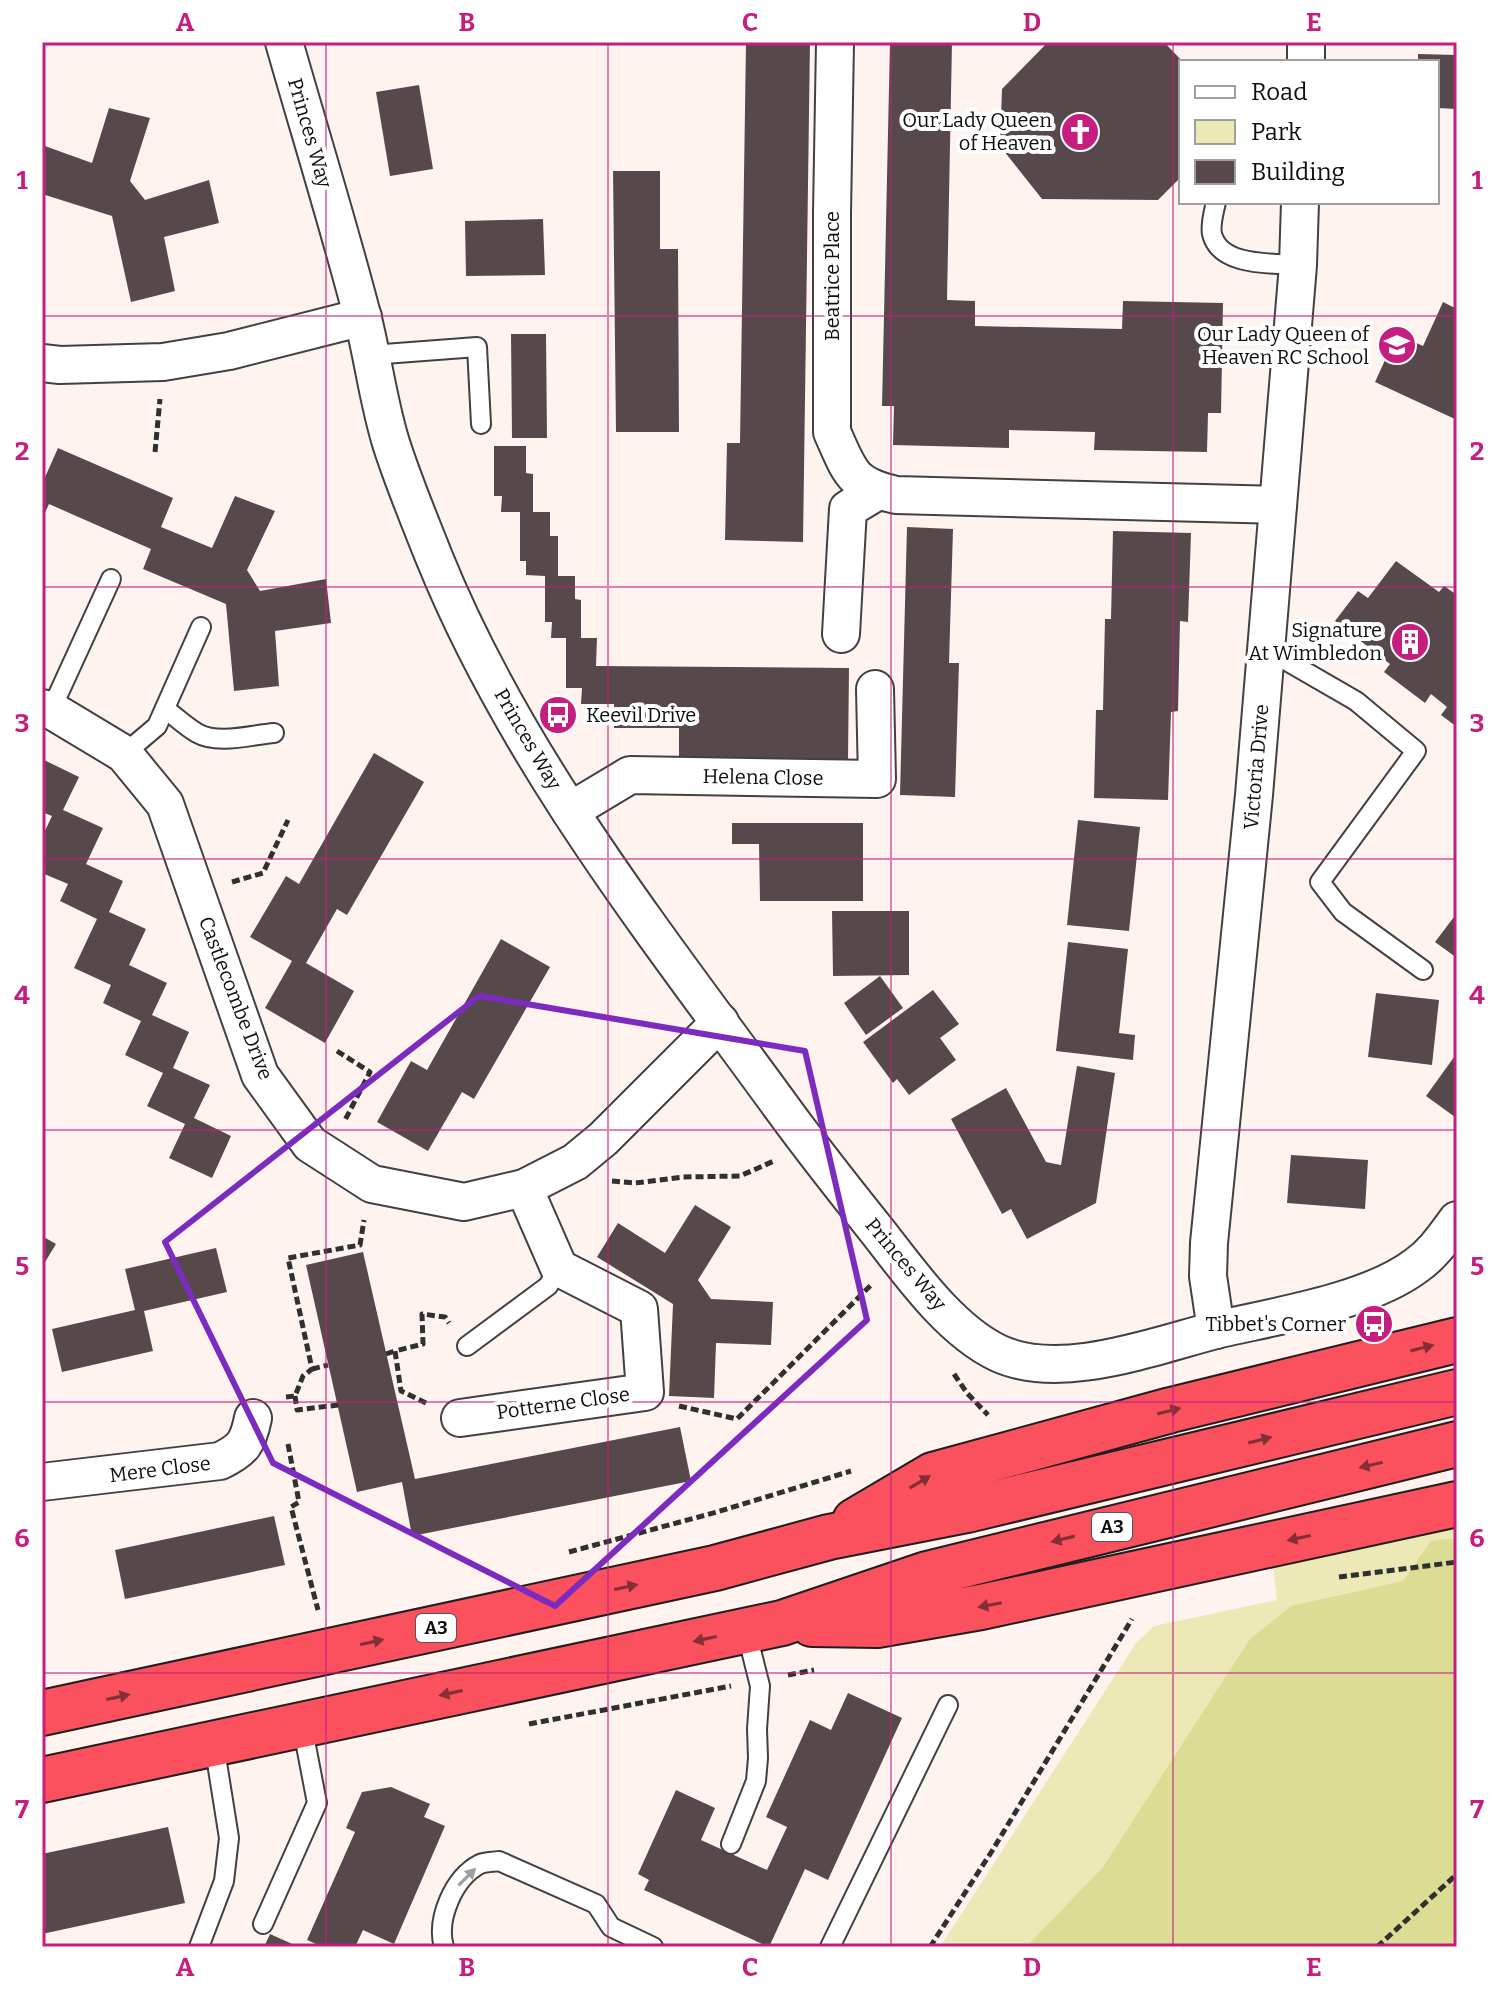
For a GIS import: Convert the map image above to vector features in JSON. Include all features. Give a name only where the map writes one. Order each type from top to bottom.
[{"type":"highway","name":"A3","points":[[829,1537],[933,1475],[1171,1410],[1457,1340]]},
{"type":"highway","name":"A3","points":[[42,1713],[715,1568],[829,1537],[967,1510],[1448,1394]]},
{"type":"highway","name":"A3","points":[[42,1780],[764,1627],[942,1570],[1452,1446]]},
{"type":"highway","name":"A3","points":[[764,1627],[877,1625],[981,1607],[1457,1504]]},
{"type":"street","name":"Princes Way","points":[[284,42],[363,317],[390,440],[435,560],[477,650],[531,749],[570,811],[814,1152],[919,1283],[970,1334],[998,1353],[1027,1362],[1068,1364],[1329,1303],[1396,1279],[1430,1254],[1457,1220]]},
{"type":"street","name":"Beatrice Place","points":[[835,42],[832,432],[858,482],[878,491]]},
{"type":"street","name":"Victoria Drive","points":[[1216,1330],[1209,1289],[1209,1243],[1253,811],[1298,265],[1300,204]]},
{"type":"street","points":[[42,363],[163,362],[229,351],[363,317]]},
{"type":"street","points":[[841,634],[848,509],[878,491],[896,495],[1278,505]]},
{"type":"street","name":"Helena Close","points":[[570,811],[630,775],[877,779],[875,689]]},
{"type":"street","name":"Castlecombe Drive","points":[[47,709],[124,754],[165,804],[260,1075],[310,1144],[372,1184],[464,1202],[524,1188],[575,1162],[603,1139],[720,1022]]},
{"type":"street","points":[[524,1188],[559,1268]]},
{"type":"street","name":"Potterne Close","points":[[460,1418],[645,1392],[639,1309],[559,1268]]},
{"type":"street","name":"Mere Close","points":[[42,1482],[220,1461],[239,1452],[250,1434],[253,1418]]},
{"type":"lane","points":[[1216,204],[1212,235],[1226,252],[1256,262],[1298,265]]},
{"type":"lane","points":[[371,355],[477,347],[481,424]]},
{"type":"lane","points":[[47,709],[111,579]]},
{"type":"lane","points":[[124,754],[157,726],[201,627]]},
{"type":"lane","points":[[1266,649],[1356,701],[1416,751],[1320,882],[1343,912],[1423,970]]},
{"type":"lane","points":[[165,709],[198,734],[210,737],[225,739],[274,733]]},
{"type":"lane","points":[[467,1346],[548,1286],[559,1268]]},
{"type":"lane","points":[[731,1844],[756,1781],[764,1627]]},
{"type":"lane","points":[[830,1947],[948,1705]]},
{"type":"lane","points":[[263,1924],[317,1803],[302,1725]]},
{"type":"lane","points":[[199,1947],[224,1881],[229,1838],[214,1743]]},
{"type":"lane","points":[[444,1947],[440,1933],[442,1920],[456,1889],[466,1875],[482,1863],[499,1861],[596,1904],[611,1927],[653,1947]]},
{"type":"lane","points":[[616,1947],[634,1938]]},
{"type":"path","points":[[155,452],[163,362]]},
{"type":"path","points":[[197,892],[263,873],[288,820]]},
{"type":"path","points":[[326,1155],[370,1072],[337,1051]]},
{"type":"path","points":[[575,1162],[612,1181],[635,1183],[683,1177],[740,1176],[786,1155]]},
{"type":"path","points":[[312,1369],[288,1258],[360,1245],[372,1184]]},
{"type":"path","points":[[645,1392],[680,1406],[737,1419],[880,1276]]},
{"type":"path","points":[[386,1354],[423,1344],[422,1314],[445,1317],[467,1346]]},
{"type":"path","points":[[395,1351],[398,1392],[460,1418]]},
{"type":"path","points":[[328,1365],[312,1369],[303,1376],[295,1396],[297,1410],[338,1405]]},
{"type":"path","points":[[950,1367],[967,1393],[994,1422]]},
{"type":"path","points":[[253,1418],[266,1401],[295,1396]]},
{"type":"path","points":[[253,1418],[281,1415],[299,1502],[291,1507],[318,1610]]},
{"type":"path","points":[[556,1555],[717,1512],[864,1467]]},
{"type":"path","points":[[1327,1579],[1457,1562]]},
{"type":"path","points":[[930,1947],[992,1851],[1139,1607]]},
{"type":"path","points":[[303,1613],[330,1608]]},
{"type":"path","points":[[527,1725],[817,1669]]},
{"type":"path","points":[[1377,1947],[1457,1874]]},
{"type":"highlighted area","points":[[479,996],[805,1051],[867,1320],[555,1606],[273,1463],[165,1242]]},
{"type":"green space","points":[[1457,1523],[1457,1947],[940,1947],[1136,1643],[1154,1626],[1277,1600],[1273,1567]]},
{"type":"green space","points":[[1457,1538],[1457,1947],[1026,1947],[1103,1867],[1250,1639],[1291,1606],[1403,1581],[1431,1541]]},
{"type":"building","points":[[746,42],[810,42],[803,542],[725,540],[727,443],[740,443]]},
{"type":"building","points":[[890,42],[952,42],[947,300],[975,301],[975,326],[1122,329],[1123,301],[1223,303],[1221,413],[1208,413],[1207,452],[1094,450],[1095,432],[1009,430],[1009,448],[893,445],[894,406],[882,406]]},
{"type":"building","points":[[1048,42],[1164,42],[1181,60],[1179,179],[1158,200],[1042,199],[1000,146],[1002,89]]},
{"type":"building","points":[[1418,54],[1457,55],[1457,109],[1439,108],[1439,60],[1418,60]]},
{"type":"building","points":[[419,85],[433,169],[390,176],[376,92]]},
{"type":"building","points":[[109,108],[150,118],[130,181],[145,200],[209,180],[219,223],[164,237],[175,291],[131,302],[112,216],[42,194],[42,145],[92,163]]},
{"type":"building","points":[[613,171],[660,171],[660,249],[678,249],[679,432],[616,432]]},
{"type":"building","points":[[543,219],[545,275],[466,276],[465,221]]},
{"type":"building","points":[[1443,302],[1457,309],[1457,420],[1375,382],[1397,334],[1423,346]]},
{"type":"building","points":[[511,334],[546,334],[547,438],[512,438]]},
{"type":"building","points":[[494,446],[526,446],[526,473],[533,474],[533,512],[550,512],[550,536],[558,536],[558,576],[575,576],[575,599],[581,600],[581,638],[597,638],[596,666],[849,668],[848,760],[679,758],[679,728],[614,728],[614,704],[581,704],[582,688],[566,688],[566,638],[551,638],[552,622],[545,622],[545,576],[526,575],[526,561],[520,561],[520,512],[501,512],[502,496],[494,496]]},
{"type":"building","points":[[58,448],[173,498],[161,527],[212,548],[235,496],[275,511],[247,570],[260,591],[326,579],[331,623],[275,631],[279,686],[234,691],[226,604],[143,569],[151,549],[49,504],[42,519],[42,484]]},
{"type":"building","points":[[907,527],[953,529],[949,663],[959,663],[955,797],[900,795]]},
{"type":"building","points":[[1113,531],[1191,533],[1188,622],[1180,621],[1178,711],[1171,712],[1168,800],[1094,798],[1096,710],[1103,710],[1105,619],[1111,619]]},
{"type":"building","name":"Signature At Wimbledon","points":[[1396,561],[1439,592],[1444,586],[1457,595],[1457,727],[1441,715],[1447,707],[1431,694],[1425,703],[1384,672],[1390,664],[1335,621],[1358,591],[1368,598]]},
{"type":"building","points":[[374,753],[424,782],[347,915],[337,909],[306,963],[354,991],[325,1043],[265,1008],[292,961],[250,937],[286,876],[299,884]]},
{"type":"building","points":[[42,759],[79,777],[63,810],[103,828],[86,864],[123,881],[109,912],[146,929],[129,965],[167,983],[152,1015],[189,1032],[173,1068],[210,1085],[194,1118],[231,1136],[212,1178],[169,1158],[185,1124],[147,1106],[163,1073],[125,1055],[141,1021],[103,1003],[111,985],[74,968],[97,919],[60,901],[68,884],[42,873],[42,837],[52,816],[42,812]]},
{"type":"building","points":[[1078,820],[1140,827],[1129,931],[1067,925]]},
{"type":"building","points":[[732,823],[863,823],[863,901],[760,901],[759,844],[732,844]]},
{"type":"building","points":[[832,911],[909,911],[909,975],[833,976]]},
{"type":"building","points":[[1457,913],[1457,958],[1435,942]]},
{"type":"building","points":[[501,939],[550,967],[474,1099],[462,1092],[428,1151],[377,1122],[411,1061],[427,1070]]},
{"type":"building","points":[[1068,942],[1128,949],[1119,1033],[1135,1035],[1133,1060],[1056,1051]]},
{"type":"building","points":[[880,976],[903,1008],[866,1035],[844,1003]]},
{"type":"building","points":[[933,990],[959,1024],[940,1038],[956,1060],[909,1095],[897,1079],[893,1083],[863,1042]]},
{"type":"building","points":[[1376,993],[1439,1000],[1432,1065],[1368,1057]]},
{"type":"building","points":[[1457,1053],[1457,1114],[1455,1117],[1426,1096]]},
{"type":"building","points":[[1077,1066],[1115,1073],[1096,1203],[1027,1239],[1011,1209],[1002,1214],[951,1119],[1006,1088],[1046,1162],[1061,1165]]},
{"type":"building","points":[[1291,1155],[1368,1160],[1365,1209],[1287,1203]]},
{"type":"building","points":[[695,1205],[731,1227],[698,1280],[711,1299],[773,1302],[771,1345],[716,1343],[714,1398],[669,1396],[673,1304],[597,1257],[618,1223],[665,1253]]},
{"type":"building","points":[[42,1236],[56,1244],[42,1267]]},
{"type":"building","points":[[216,1248],[227,1292],[144,1311],[153,1351],[62,1372],[52,1329],[135,1310],[125,1269]]},
{"type":"building","points":[[363,1252],[415,1479],[680,1427],[691,1481],[412,1536],[402,1482],[357,1492],[306,1265]]},
{"type":"building","points":[[274,1516],[285,1565],[125,1599],[115,1550]]},
{"type":"building","points":[[848,1693],[902,1718],[828,1880],[805,1869],[769,1947],[644,1890],[649,1880],[638,1874],[676,1790],[715,1808],[701,1840],[767,1870],[787,1827],[766,1817],[810,1720],[831,1730]]},
{"type":"building","points":[[391,1787],[430,1804],[424,1817],[445,1826],[394,1944],[363,1930],[355,1947],[323,1947],[307,1940],[355,1832],[346,1828],[362,1792]]},
{"type":"building","points":[[168,1827],[185,1903],[42,1934],[42,1854]]},
{"type":"building","points":[[270,1934],[299,1947],[264,1947]]},
{"type":"place","name":"Our Lady Queen of Heaven","points":[[1080,132]]},
{"type":"place","name":"Our Lady Queen of Heaven RC School","points":[[1397,345]]},
{"type":"place","name":"Signature At Wimbledon","points":[[1410,642]]},
{"type":"place","name":"Keevil Drive","points":[[558,715]]},
{"type":"place","name":"Tibbet's Corner","points":[[1374,1324]]}]
